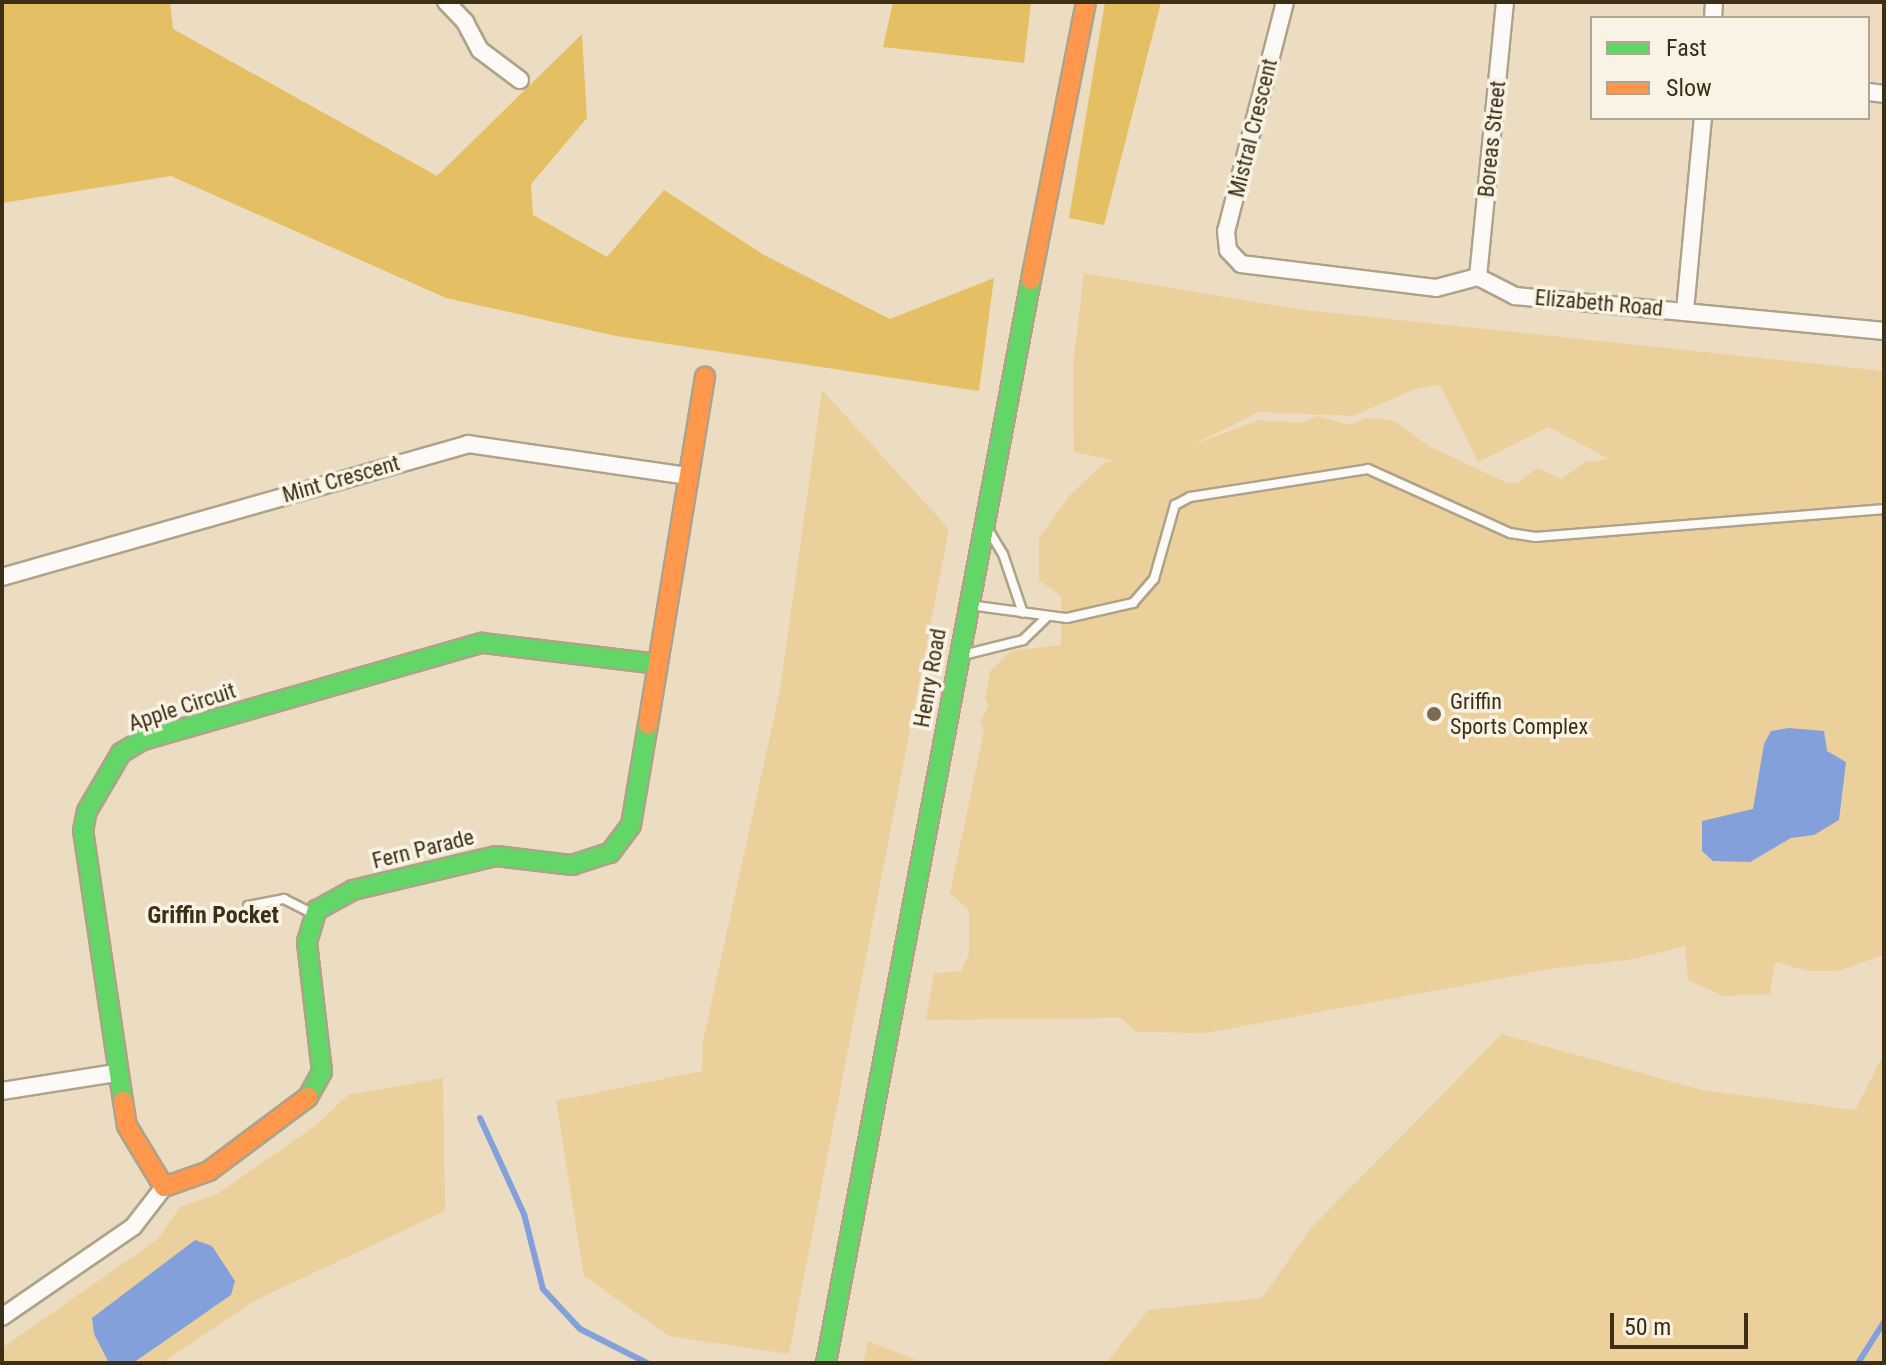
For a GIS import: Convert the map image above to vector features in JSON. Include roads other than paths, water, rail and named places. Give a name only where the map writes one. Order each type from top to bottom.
[{"type":"street","name":"Henry Road","points":[[826,1363],[983,521],[1086,2]]},
{"type":"street","name":"Mistral Crescent","points":[[1285,2],[1226,231],[1230,255],[1256,268],[1436,288],[1478,277]]},
{"type":"street","name":"Boreas Street","points":[[1478,277],[1505,2]]},
{"type":"street","points":[[454,4],[480,50],[520,80]]},
{"type":"street","points":[[1685,311],[1703,120]]},
{"type":"street","name":"Elizabeth Road","points":[[1478,277],[1515,296],[1884,331]]},
{"type":"street","name":"Fern Parade","points":[[316,915],[353,890],[496,856],[572,865],[610,853],[631,825],[705,377]]},
{"type":"street","name":"Mint Crescent","points":[[2,577],[468,444],[688,476]]},
{"type":"street","name":"Apple Circuit","points":[[164,1187],[127,1126],[116,1073],[83,831],[87,811],[121,753],[143,740],[482,643],[658,664]]},
{"type":"street","points":[[2,1317],[133,1227],[164,1187],[209,1171],[303,1105],[322,1072],[307,942],[316,915]]},
{"type":"street","points":[[2,1091],[116,1073]]},
{"type":"lane","points":[[969,604],[1047,617],[1093,615],[1133,603],[1145,593],[1162,555],[1168,515],[1190,497],[1368,469],[1510,533],[1536,537],[1881,509]]},
{"type":"lane","points":[[983,521],[1003,554],[1023,613]]},
{"type":"lane","points":[[958,657],[1023,640],[1047,617]]},
{"type":"lane","points":[[248,906],[284,899],[316,915]]},
{"type":"water","points":[[1789,728],[1824,731],[1827,751],[1846,762],[1839,820],[1814,835],[1791,838],[1750,862],[1713,861],[1702,851],[1702,821],[1753,809],[1764,744],[1771,731]]},
{"type":"water","points":[[195,1240],[212,1246],[235,1281],[231,1295],[133,1363],[109,1363],[94,1334],[92,1318]]},
{"type":"waterway","points":[[480,1118],[524,1214],[543,1289],[580,1329],[647,1363]]},
{"type":"waterway","points":[[1858,1363],[1884,1322]]},
{"type":"place","name":"Griffin Sports Complex","points":[[1434,714]]},
{"type":"district","name":"Griffin Pocket","points":[[213,916]]}]
